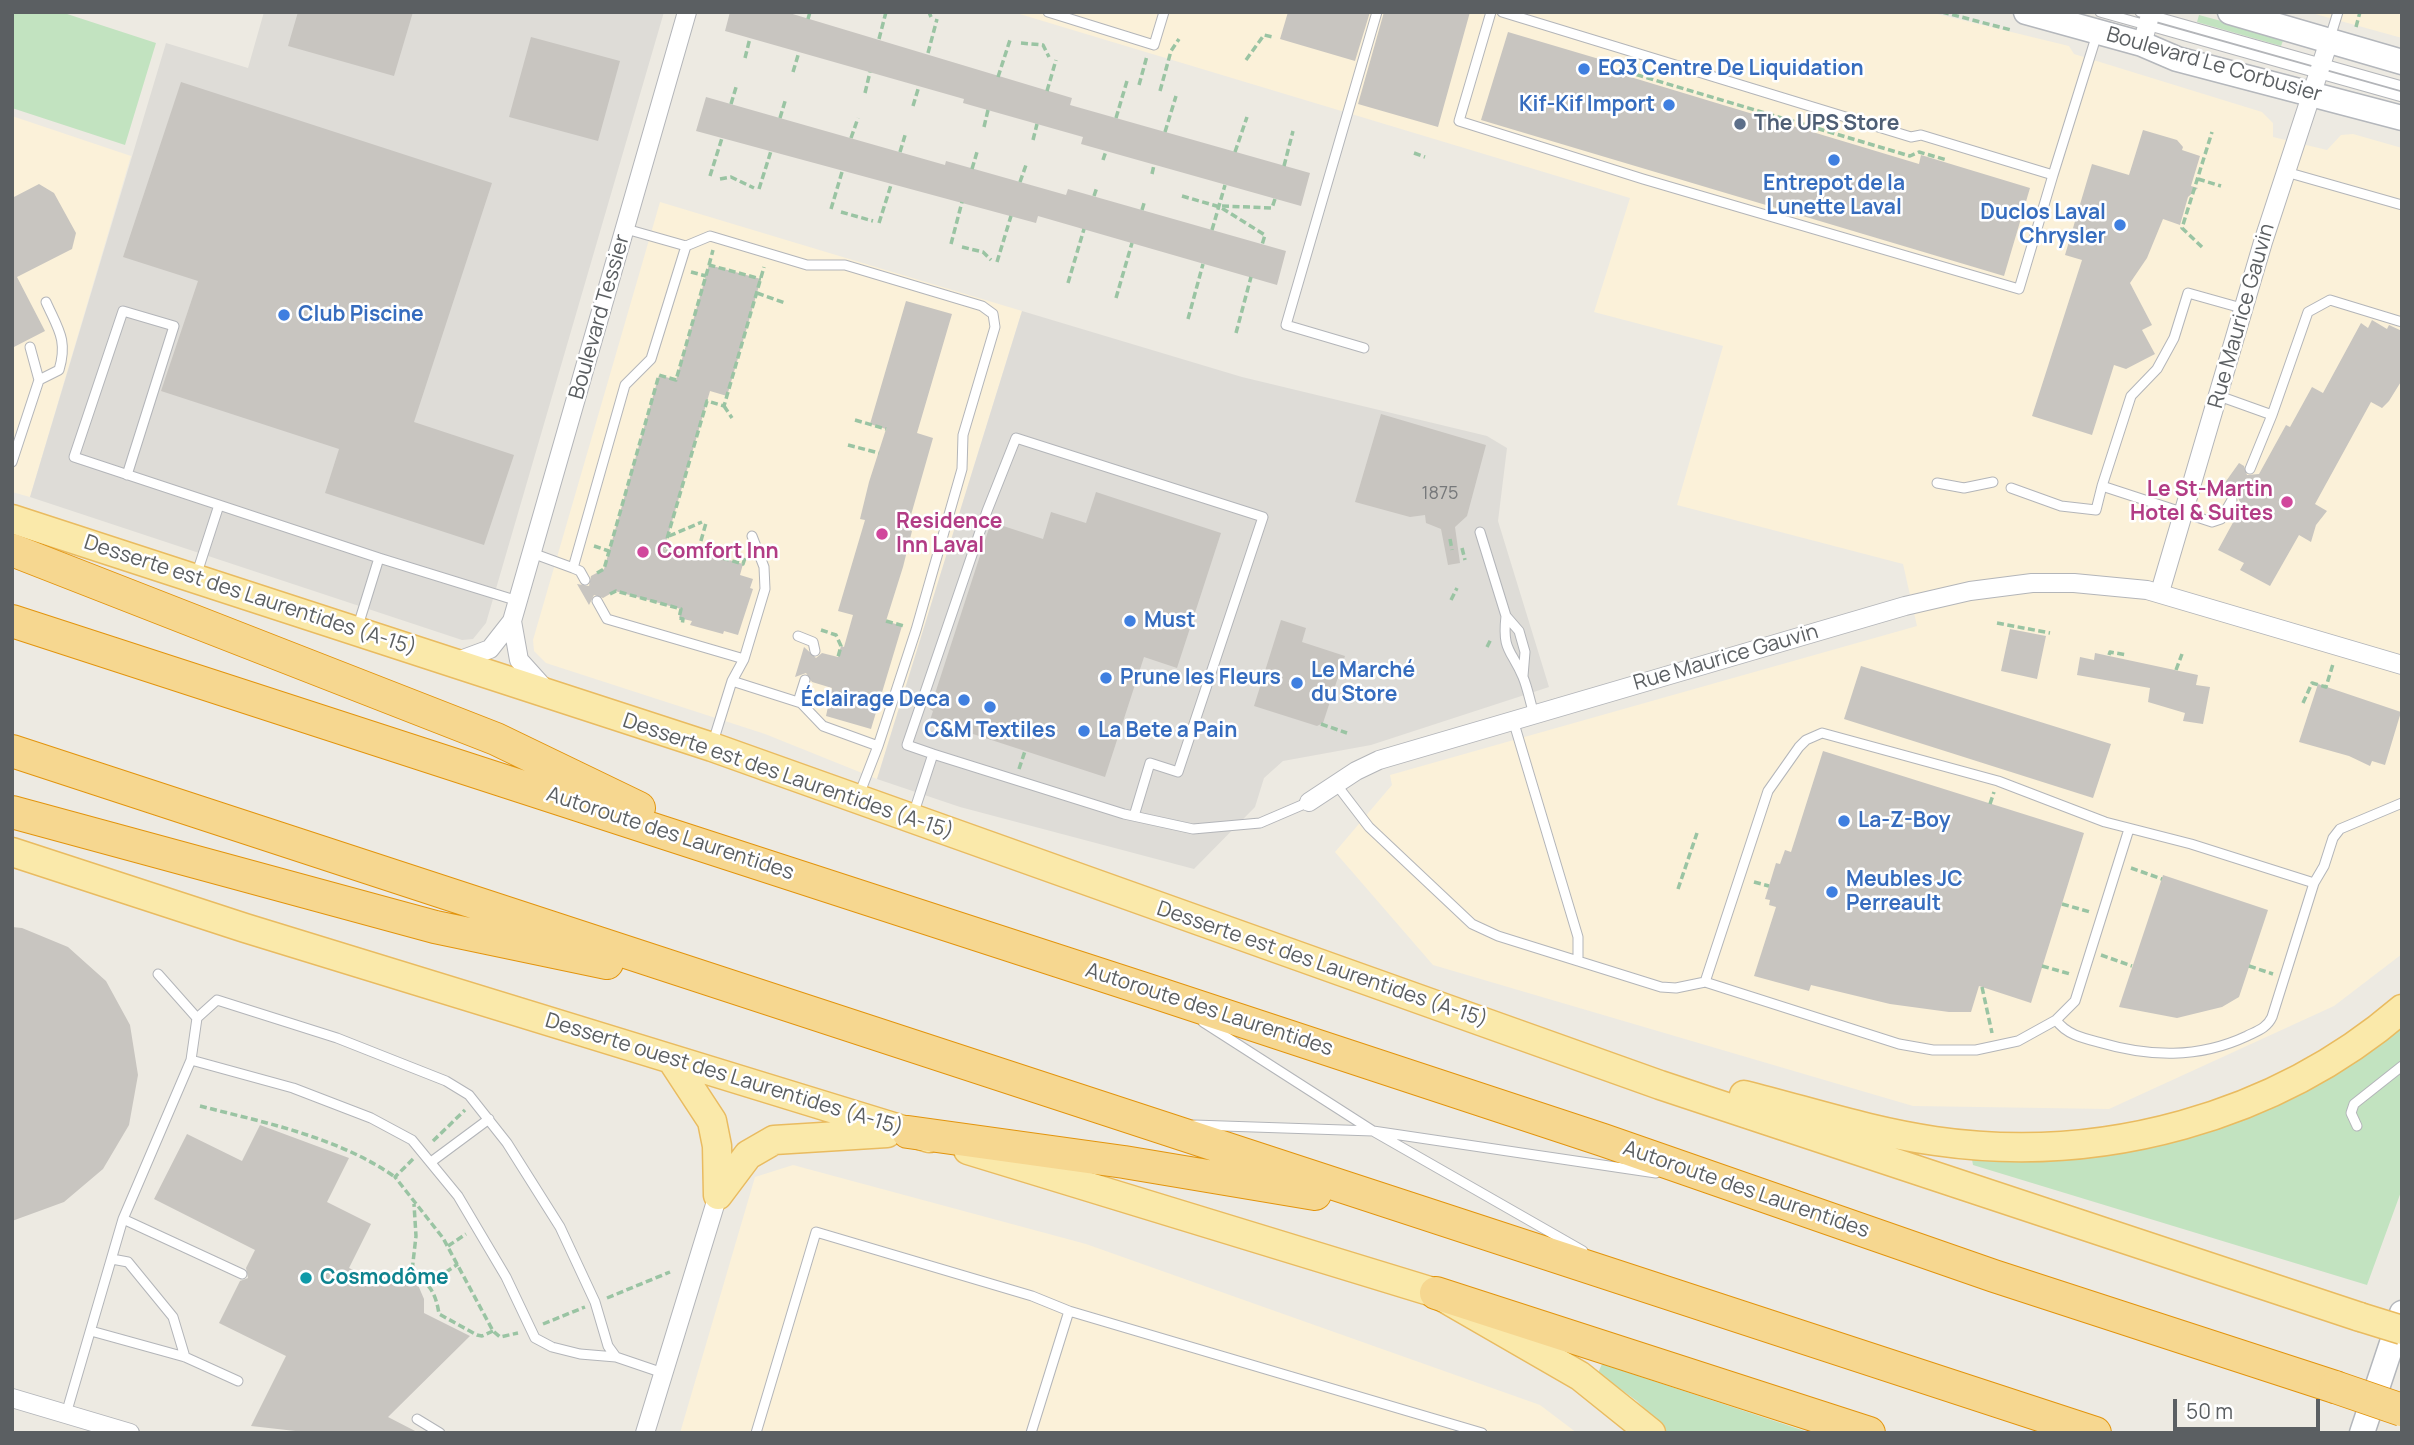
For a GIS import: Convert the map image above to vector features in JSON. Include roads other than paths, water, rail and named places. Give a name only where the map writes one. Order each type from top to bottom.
[{"type":"highway","points":[[12,550],[496,739],[734,855]]},
{"type":"highway","name":"Autoroute des Laurentides","points":[[12,621],[1157,993],[1726,1183],[1994,1276],[2402,1410]]},
{"type":"highway","points":[[12,751],[2095,1433]]},
{"type":"highway","points":[[12,812],[435,927],[769,997]]},
{"type":"highway","points":[[908,1132],[1124,1162],[1418,1211]]},
{"type":"highway","points":[[1436,1293],[1869,1433]]},
{"type":"main road","name":"Desserte est des Laurentides (A-15)","points":[[12,519],[712,747],[911,820],[1559,1048]]},
{"type":"main road","name":"Desserte ouest des Laurentides (A-15)","points":[[12,852],[672,1060],[1436,1293],[1580,1376],[1651,1433]]},
{"type":"main road","points":[[1559,1048],[1910,1137],[1988,1146],[2056,1146],[2141,1135],[2239,1106],[2328,1062],[2402,1009]]},
{"type":"main road","points":[[1559,1048],[1660,1085],[2402,1330]]},
{"type":"main road","points":[[672,1060],[712,1121],[718,1195]]},
{"type":"main road","points":[[718,1195],[748,1155],[774,1140],[908,1132]]},
{"type":"street","name":"Boulevard Tessier","points":[[451,663],[490,649],[512,621],[687,12]]},
{"type":"street","name":"Boulevard Le Corbusier","points":[[2026,12],[2099,22],[2146,22],[2177,59],[2320,68],[2402,62]]},
{"type":"street","name":"Boulevard Le Corbusier","points":[[2230,12],[2402,118]]},
{"type":"street","name":"Rue Maurice Gauvin","points":[[2160,592],[2286,172],[2320,68]]},
{"type":"street","name":"Rue Maurice Gauvin","points":[[1308,802],[1380,760],[1950,595],[2002,586],[2053,583],[2160,592],[2402,665]]},
{"type":"street","name":"Boulevard Tessier","points":[[512,621],[519,660],[551,696]]},
{"type":"street","points":[[645,1433],[718,1195]]},
{"type":"street","points":[[2362,1433],[2402,1313]]},
{"type":"street","points":[[12,1398],[130,1433]]},
{"type":"lane","points":[[1048,12],[1154,45],[1164,12]]},
{"type":"lane","points":[[1364,348],[1286,325],[1377,12]]},
{"type":"lane","points":[[1491,12],[1459,121],[1643,179],[2019,289],[2099,22]]},
{"type":"lane","points":[[1503,12],[1813,109],[1911,137],[1921,135],[2053,174]]},
{"type":"lane","points":[[2320,68],[2338,12]]},
{"type":"lane","name":"Boulevard Le Corbusier","points":[[2146,22],[2320,68],[2402,86]]},
{"type":"lane","name":"Boulevard Le Corbusier","points":[[2320,68],[2402,97]]},
{"type":"lane","points":[[2286,172],[2402,205]]},
{"type":"lane","points":[[626,229],[686,246],[710,236],[807,265],[845,265],[982,306],[991,311],[995,318],[963,435],[962,469],[916,630],[858,800]]},
{"type":"lane","points":[[573,568],[625,385],[651,359],[686,246]]},
{"type":"lane","points":[[2011,488],[2061,506],[2096,510],[2131,396],[2157,369],[2174,338],[2188,293],[2245,310]]},
{"type":"lane","points":[[2250,469],[2308,312],[2330,300],[2402,322]]},
{"type":"lane","points":[[39,380],[59,370],[64,354],[64,341],[46,302]]},
{"type":"lane","points":[[127,475],[174,326],[123,311],[74,457],[127,475],[379,558],[518,601]]},
{"type":"lane","points":[[12,463],[39,380],[30,347]]},
{"type":"lane","points":[[2219,396],[2272,415]]},
{"type":"lane","points":[[1134,816],[1150,763],[1178,772],[1263,517],[1016,438],[987,511],[907,745],[1134,816],[1193,829],[1267,822],[1308,802]]},
{"type":"lane","points":[[1937,483],[1964,488],[1993,482]]},
{"type":"lane","points":[[2102,486],[2215,522],[2221,519],[2232,500]]},
{"type":"lane","points":[[196,577],[219,505]]},
{"type":"lane","points":[[1480,532],[1506,616],[1521,638],[1525,652],[1522,676]]},
{"type":"lane","points":[[712,747],[732,681],[744,659],[765,589],[764,567],[752,536]]},
{"type":"lane","points":[[532,553],[580,571],[585,580]]},
{"type":"lane","points":[[357,631],[379,558]]},
{"type":"lane","points":[[597,601],[607,619],[744,659]]},
{"type":"lane","points":[[1506,616],[1503,636],[1509,656],[1522,676],[1534,714]]},
{"type":"lane","points":[[798,636],[813,642],[815,651]]},
{"type":"lane","points":[[798,702],[805,680]]},
{"type":"lane","points":[[732,681],[798,702],[823,726],[878,746]]},
{"type":"lane","points":[[1513,720],[1578,937],[1578,961]]},
{"type":"lane","points":[[1704,982],[1768,790],[1799,747],[1815,735],[1840,736],[1998,781],[2129,829],[2191,844],[2314,883]]},
{"type":"lane","points":[[911,820],[933,754]]},
{"type":"lane","points":[[1336,784],[1369,827],[1472,925],[1669,988],[1704,982],[1899,1044],[1933,1049],[1996,1047],[2018,1041],[2056,1020],[2075,1001],[2129,829]]},
{"type":"lane","points":[[2056,1020],[2068,1032],[2082,1038],[2131,1051],[2159,1054],[2205,1051],[2258,1031],[2272,1017],[2314,883],[2324,866],[2333,838],[2340,829],[2402,803]]},
{"type":"lane","points":[[158,974],[197,1018]]},
{"type":"lane","points":[[1157,993],[1373,1131],[1641,1284]]},
{"type":"lane","points":[[66,1414],[123,1219],[191,1060],[197,1018],[217,1000],[313,1029],[446,1081],[469,1096],[489,1119],[560,1227],[595,1302],[608,1346],[616,1357]]},
{"type":"lane","points":[[191,1060],[293,1087],[372,1118],[412,1140],[458,1196],[491,1249],[535,1338],[552,1347],[580,1354],[616,1357],[663,1373]]},
{"type":"lane","points":[[2357,1126],[2351,1113],[2354,1104],[2402,1066]]},
{"type":"lane","points":[[431,1162],[489,1119]]},
{"type":"lane","points":[[1150,1123],[1373,1131],[1726,1183]]},
{"type":"lane","points":[[123,1219],[242,1274]]},
{"type":"lane","points":[[756,1433],[816,1232],[1032,1296],[1069,1311],[1482,1433]]},
{"type":"lane","points":[[112,1259],[128,1262],[173,1317],[185,1356]]},
{"type":"lane","points":[[1031,1433],[1069,1311]]},
{"type":"lane","points":[[91,1331],[185,1356],[238,1381]]},
{"type":"lane","points":[[417,1419],[440,1433]]},
{"type":"place","name":"EQ3 Centre De Liquidation","points":[[1584,69]]},
{"type":"place","name":"Kif-Kif Import","points":[[1669,105]]},
{"type":"place","name":"The UPS Store","points":[[1740,124]]},
{"type":"place","name":"Entrepot de la Lunette Laval","points":[[1834,160]]},
{"type":"place","name":"Duclos Laval Chrysler","points":[[2120,225]]},
{"type":"place","name":"Club Piscine","points":[[284,315]]},
{"type":"place","name":"Le St-Martin Hotel & Suites","points":[[2287,502]]},
{"type":"place","name":"Residence Inn Laval","points":[[882,534]]},
{"type":"place","name":"Comfort Inn","points":[[643,552]]},
{"type":"place","name":"Must","points":[[1130,621]]},
{"type":"place","name":"Prune les Fleurs","points":[[1106,678]]},
{"type":"place","name":"Le Marché du Store","points":[[1297,683]]},
{"type":"place","name":"Éclairage Deca","points":[[964,700]]},
{"type":"place","name":"C&M Textiles","points":[[990,707]]},
{"type":"place","name":"La Bete a Pain","points":[[1084,731]]},
{"type":"place","name":"La-Z-Boy","points":[[1844,821]]},
{"type":"place","name":"Meubles JC Perreault","points":[[1832,892]]},
{"type":"place","name":"Cosmodôme","points":[[306,1278]]}]
